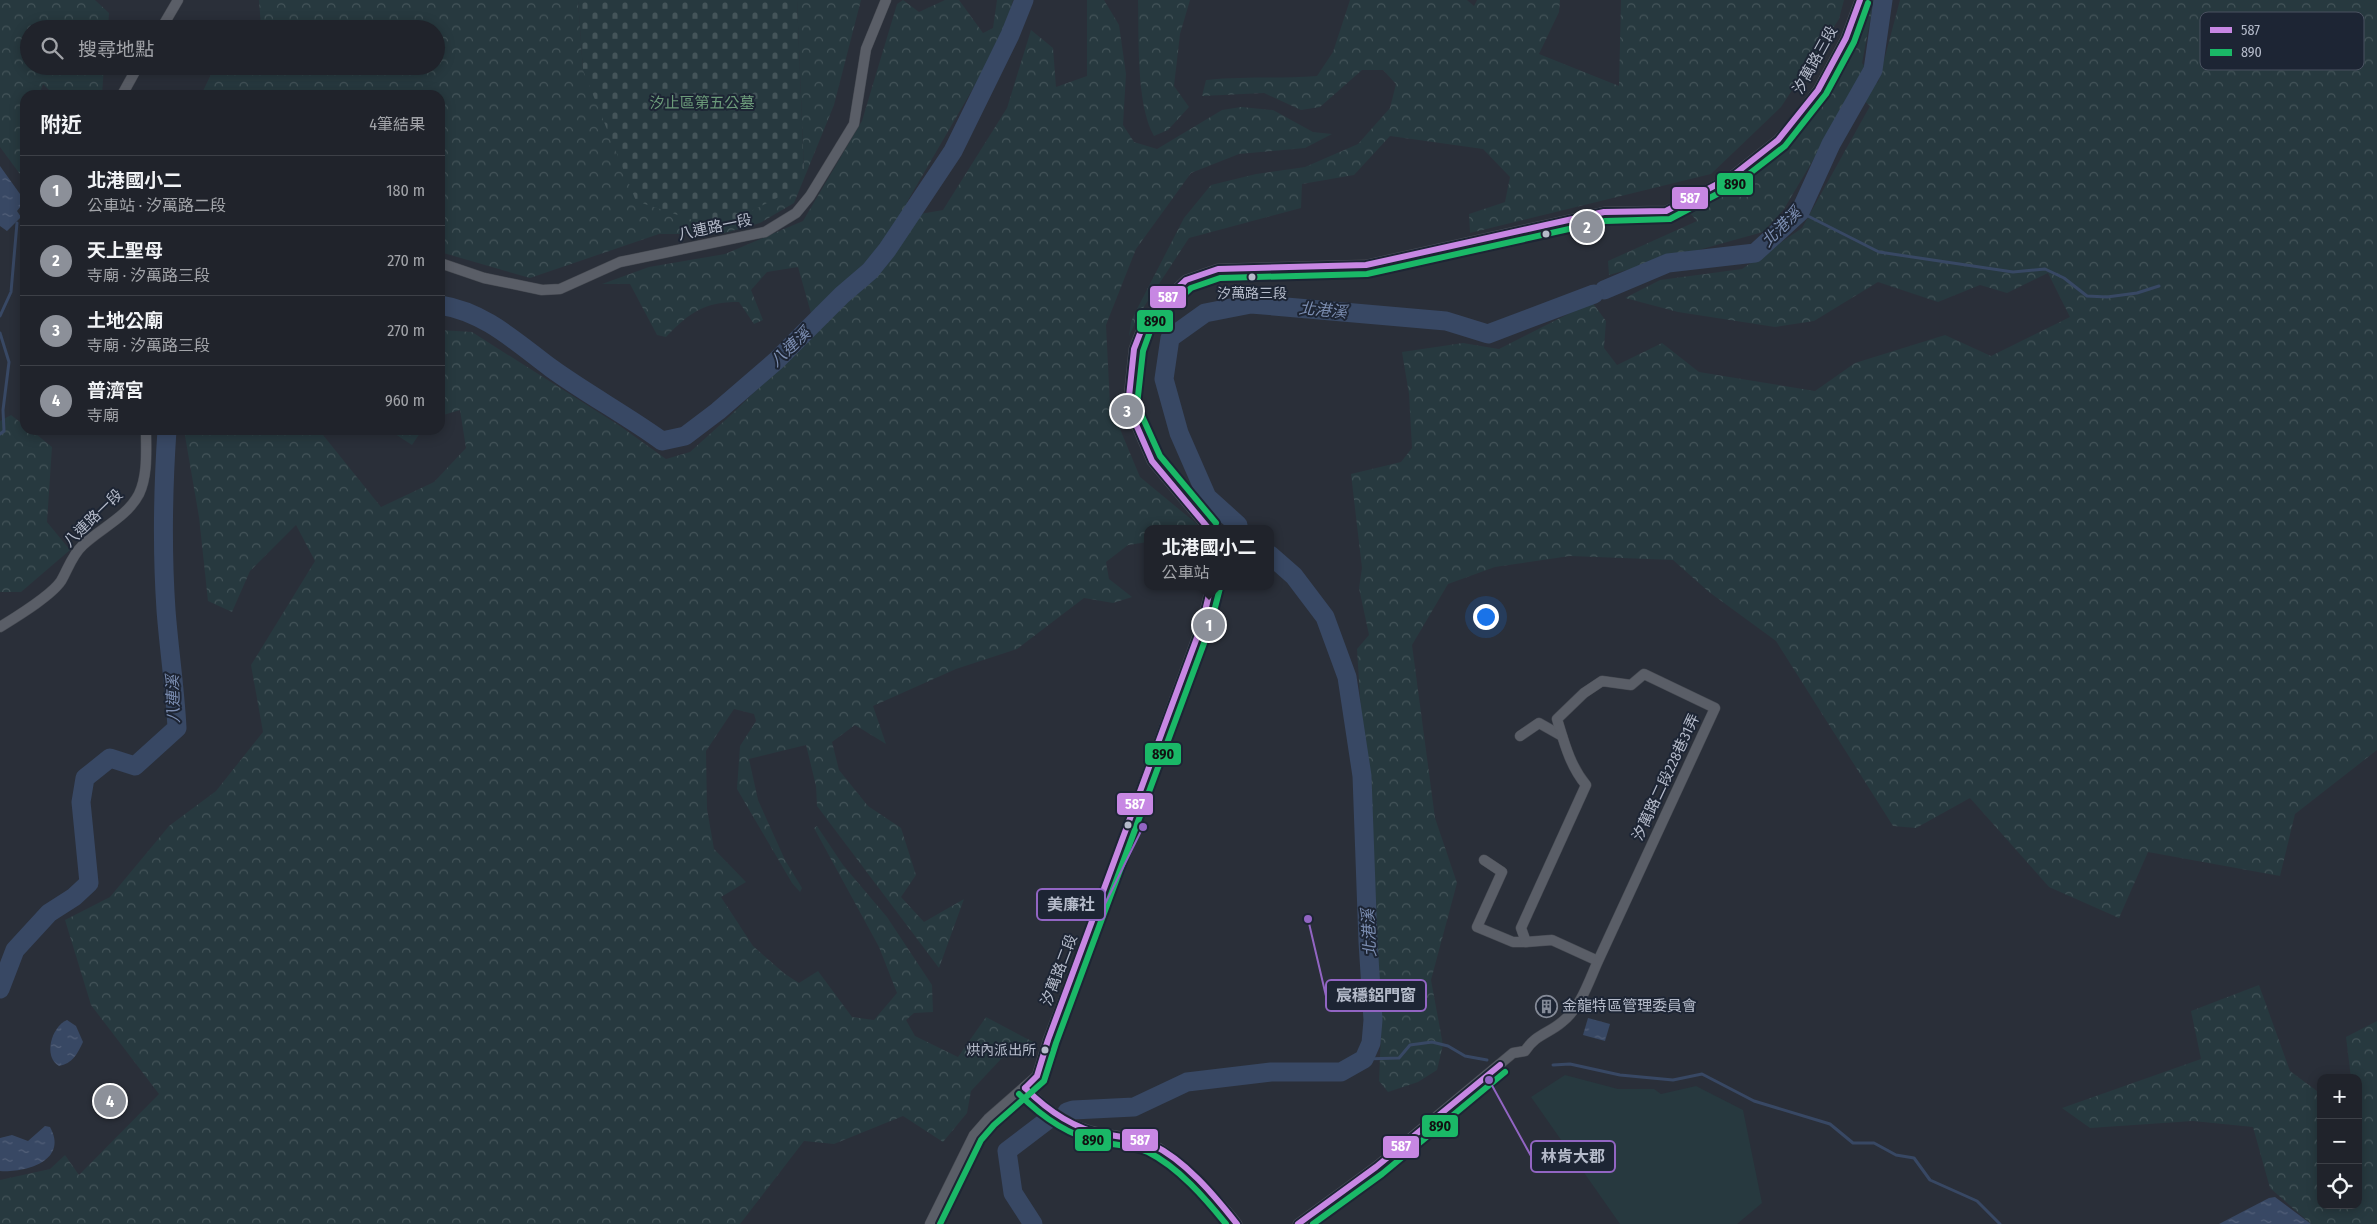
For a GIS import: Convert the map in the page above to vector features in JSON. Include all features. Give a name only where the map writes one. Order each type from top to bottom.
[{"type":"street","points":[[166,20],[178,0]]},
{"type":"street","name":"八連路一段","points":[[445,265],[484,278],[542,290],[560,289],[620,262],[765,232],[796,213],[810,196],[854,124],[866,49],[886,0]]},
{"type":"street","name":"汐萬路三段","points":[[1206,525],[1152,462],[1128,406],[1134,349],[1146,318],[1186,280],[1218,269],[1366,265],[1604,212],[1666,210],[1683,204],[1731,178],[1778,140],[1788,129],[1818,90],[1846,38],[1860,0]]},
{"type":"street","points":[[125,90],[133,75]]},
{"type":"street","name":"八連路一段","points":[[0,627],[60,582],[69,563],[82,546],[118,518],[135,500],[140,492],[146,467],[146,435]]},
{"type":"street","name":"汐萬路二段","points":[[930,1224],[974,1135],[988,1119],[1037,1076],[1048,1040],[1202,624],[1210,590]]},
{"type":"street","name":"汐萬路二段228巷31弄","points":[[1298,1224],[1376,1167],[1513,1053],[1525,1051],[1533,1039],[1561,1023],[1576,1009],[1715,708],[1644,674],[1631,685],[1602,681],[1584,693],[1557,719],[1579,776],[1586,785],[1521,928],[1526,942]]},
{"type":"street","points":[[1520,736],[1539,723],[1562,736]]},
{"type":"street","points":[[1484,860],[1502,872],[1477,927],[1513,942],[1552,940],[1598,961]]},
{"type":"street","points":[[1025,1088],[1040,1104],[1071,1124],[1097,1133],[1137,1138],[1153,1145],[1192,1176],[1237,1224]]},
{"type":"green space","points":[[0,0],[95,0],[109,13],[109,20],[20,20],[20,75],[103,75],[102,90],[49,90],[43,84],[41,90],[20,90],[20,174],[0,147]]},
{"type":"green space","points":[[259,0],[578,0],[583,70],[804,172],[797,0],[861,0],[834,105],[794,203],[760,223],[721,234],[659,234],[530,278],[445,253],[445,90],[203,90],[211,75],[445,75],[445,20],[260,20]]},
{"type":"green space","name":"汐止區第五公墓","points":[[578,0],[797,0],[804,172],[795,189],[723,225],[705,224],[636,201],[583,70]]},
{"type":"green space","points":[[903,0],[919,12],[945,0],[959,0],[983,33],[993,28],[997,0],[1013,0],[1004,35],[907,202],[920,214],[943,210],[1007,108],[1031,30],[1053,48],[1056,87],[1087,76],[1087,0],[1104,0],[1119,25],[1126,74],[1123,125],[1134,142],[1157,149],[1222,110],[1241,107],[1273,110],[1313,132],[1332,134],[1305,148],[1239,154],[1191,173],[1136,249],[1106,325],[1110,405],[1140,477],[1198,525],[1144,525],[1144,543],[1128,545],[1106,562],[1109,579],[1132,597],[1113,603],[1084,598],[1017,649],[956,669],[873,706],[886,744],[855,725],[832,742],[839,770],[868,806],[901,828],[916,875],[901,897],[924,922],[964,899],[939,968],[817,806],[816,786],[806,745],[749,759],[758,800],[785,860],[802,888],[800,892],[792,883],[737,789],[740,746],[756,721],[754,714],[734,709],[706,751],[707,809],[714,849],[746,882],[721,897],[753,946],[785,974],[799,983],[818,971],[852,1017],[874,1020],[897,993],[879,947],[814,828],[817,826],[843,865],[887,917],[932,985],[933,1012],[914,1013],[906,1020],[915,1036],[958,1057],[986,1017],[1037,1044],[1032,1053],[1026,1044],[1016,1043],[971,1091],[967,1113],[943,1142],[903,1116],[834,1144],[804,1141],[740,1224],[0,1224],[0,1180],[50,1169],[65,1155],[79,1175],[159,1094],[91,1005],[65,920],[110,897],[169,826],[216,791],[263,732],[251,665],[315,561],[296,525],[250,571],[232,612],[208,601],[199,517],[185,435],[323,435],[381,507],[434,482],[466,448],[460,410],[445,414],[445,330],[472,332],[620,426],[666,459],[690,452],[732,414],[816,331],[798,267],[767,272],[751,290],[763,320],[754,324],[739,302],[727,302],[698,310],[666,337],[657,335],[630,284],[602,284],[649,267],[725,254],[803,221],[862,121],[897,4]]},
{"type":"green space","points":[[1138,0],[1190,0],[1180,34],[1174,86],[1189,107],[1168,130],[1154,136],[1148,123],[1141,89]]},
{"type":"green space","points":[[1350,0],[1467,0],[1474,6],[1477,0],[1560,0],[1559,12],[1539,54],[1619,86],[1621,0],[1844,0],[1839,19],[1781,107],[1711,174],[1470,233],[1469,214],[1505,202],[1510,177],[1483,149],[1390,136],[1354,175],[1302,184],[1301,208],[1189,238],[1140,313],[1129,336],[1131,322],[1136,311],[1184,218],[1211,185],[1256,174],[1305,167],[1358,144],[1390,108],[1396,84],[1383,70],[1362,70],[1320,107],[1301,110],[1264,93],[1202,96],[1206,80],[1317,76],[1333,52]]},
{"type":"green space","points":[[1863,0],[1874,0],[1862,63],[1878,83],[1900,0],[2377,0],[2377,750],[2295,814],[2280,876],[2148,852],[2119,918],[2049,887],[1970,798],[1916,828],[1893,826],[1776,641],[1709,592],[1673,560],[1570,556],[1495,567],[1448,584],[1412,645],[1435,818],[1457,883],[1431,980],[1443,1045],[1437,1070],[1418,1082],[1388,1092],[1379,1081],[1381,1032],[1357,649],[1369,635],[1359,588],[1362,568],[1351,474],[1401,462],[1412,448],[1409,394],[1402,352],[1463,343],[1499,349],[1592,302],[1606,321],[1604,348],[1617,365],[1662,343],[1699,372],[1815,391],[1855,363],[1945,335],[1991,356],[2070,317],[2048,273],[2007,293],[1980,285],[1938,302],[1878,282],[1814,321],[1775,327],[1678,312],[1625,298],[1660,280],[1742,269],[1802,228],[1870,106],[1854,91],[1784,209],[1763,232],[1609,275],[1608,261],[1697,221],[1689,212],[1731,190],[1782,146],[1834,74]]},
{"type":"green space","points":[[11,415],[20,422],[20,435],[37,435],[52,447],[47,522],[70,550],[21,592],[0,592],[0,421]]},
{"type":"green space","points":[[397,435],[419,435],[412,445]]},
{"type":"green space","points":[[2259,985],[2290,1071],[2317,1091],[2317,1209],[2362,1209],[2362,1074],[2351,1074],[2346,1037],[2377,1021],[2377,1224],[2311,1224],[2270,1188],[2253,1127],[2193,1121],[2090,1128],[2062,1108],[2201,1059],[2191,1011]]},
{"type":"green space","points":[[1565,1075],[1618,1089],[1654,1089],[1661,1094],[1696,1086],[1743,1110],[1762,1203],[1737,1224],[1620,1224],[1531,1097]]},
{"type":"water","points":[[0,166],[20,194],[20,207],[17,211],[20,218],[7,231],[0,226]]},
{"type":"water","points":[[1588,1018],[1610,1024],[1605,1041],[1583,1035]]},
{"type":"water","points":[[67,1020],[76,1026],[83,1042],[77,1054],[68,1063],[59,1066],[51,1056],[51,1042],[57,1029]]},
{"type":"water","points":[[45,1126],[50,1127],[54,1139],[54,1148],[49,1156],[32,1167],[21,1170],[0,1171],[0,1138],[12,1135],[28,1141]]},
{"type":"water","points":[[2275,1197],[2311,1224],[2219,1224],[2269,1198]]},
{"type":"waterway","name":"八連溪","points":[[445,306],[471,314],[499,329],[565,378],[662,441],[685,436],[718,411],[777,360],[842,295],[870,271],[887,250],[953,151],[1010,35],[1024,0]]},
{"type":"waterway","name":"北港溪","points":[[1604,290],[1668,263],[1755,253],[1800,212],[1831,144],[1873,70],[1883,0]]},
{"type":"waterway","points":[[1800,212],[1879,252],[2013,272],[2045,269],[2064,278],[2087,296],[2107,297],[2137,293],[2159,286]]},
{"type":"waterway","points":[[0,316],[11,292],[17,223]]},
{"type":"waterway","name":"北港溪","points":[[1238,525],[1207,497],[1179,433],[1164,379],[1170,338],[1205,313],[1251,304],[1446,321],[1488,334],[1594,294]]},
{"type":"waterway","points":[[0,333],[9,362],[3,410],[4,431],[0,434]]},
{"type":"waterway","name":"八連溪","points":[[0,989],[15,950],[49,913],[74,897],[89,883],[81,802],[85,778],[110,758],[135,766],[177,728],[166,610],[164,565],[167,435]]},
{"type":"waterway","name":"北港溪","points":[[1067,1112],[1073,1110],[1134,1107],[1187,1082],[1271,1072],[1341,1072],[1364,1059],[1371,1043],[1373,1020],[1362,776],[1347,677],[1325,617],[1294,576],[1274,558]]},
{"type":"waterway","points":[[1364,1059],[1399,1058],[1410,1045],[1432,1042],[1448,1046],[1465,1056],[1487,1060]]},
{"type":"waterway","points":[[1553,1065],[1570,1064],[1620,1075],[1673,1080],[1702,1074],[1754,1101],[1830,1124],[1853,1143],[1874,1143],[1896,1155],[1914,1158],[1930,1180],[1977,1201],[2000,1224]]},
{"type":"waterway","name":"北港溪","points":[[1033,1224],[1013,1193],[1007,1151],[1049,1119]]},
{"type":"transit line","name":"587","points":[[1206,525],[1152,461],[1128,406],[1134,349],[1146,318],[1186,280],[1218,269],[1366,265],[1604,212],[1666,211],[1731,177],[1778,140],[1818,90],[1846,38],[1860,0]]},
{"type":"transit line","name":"890","points":[[1216,523],[1160,456],[1137,405],[1143,351],[1153,323],[1191,288],[1220,278],[1367,274],[1605,221],[1670,219],[1736,184],[1785,146],[1826,94],[1854,42],[1868,3]]},
{"type":"transit line","name":"587","points":[[1025,1088],[1037,1076],[1048,1040],[1202,624],[1210,590]]},
{"type":"transit line","name":"890","points":[[940,1224],[981,1140],[994,1125],[1044,1081],[1056,1043],[1210,627],[1219,590]]},
{"type":"transit line","name":"587","points":[[1298,1224],[1376,1167],[1500,1065]]},
{"type":"transit line","name":"890","points":[[1313,1224],[1382,1174],[1505,1072]]},
{"type":"transit line","name":"587","points":[[1025,1088],[1042,1104],[1070,1123],[1103,1134],[1139,1140],[1164,1151],[1198,1179],[1237,1224]]},
{"type":"transit line","name":"890","points":[[1019,1094],[1046,1117],[1076,1135],[1099,1142],[1136,1148],[1159,1158],[1190,1184],[1226,1224]]},
{"type":"place","name":"天上聖母","points":[[1587,227]]},
{"type":"place","name":"汐萬路三段","points":[[1252,277]]},
{"type":"place","name":"土地公廟","points":[[1127,411]]},
{"type":"place","name":"北港國小二","points":[[1209,625]]},
{"type":"place","name":"美廉社","points":[[1143,827]]},
{"type":"place","name":"宸穩鋁門窗","points":[[1308,919]]},
{"type":"place","name":"金龍特區管理委員會","points":[[1546,1006]]},
{"type":"place","name":"烘內派出所","points":[[1045,1050]]},
{"type":"place","name":"林肯大郡","points":[[1489,1080]]},
{"type":"place","name":"普濟宮","points":[[110,1101]]}]
